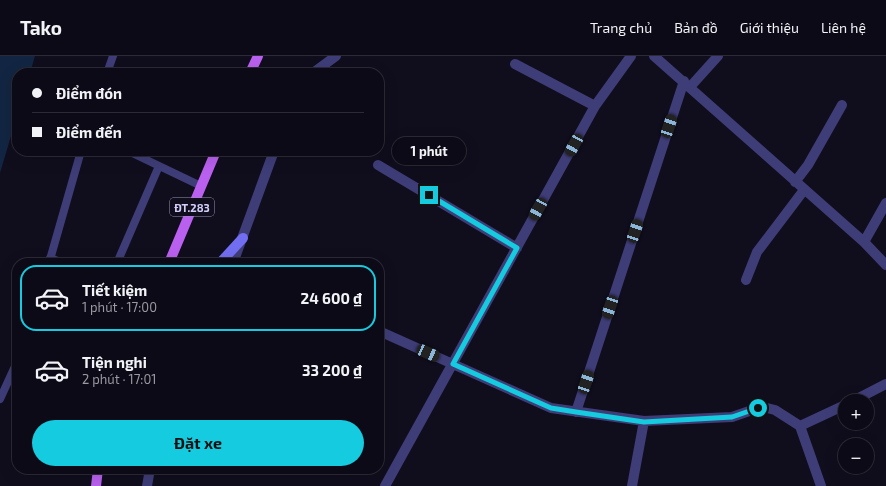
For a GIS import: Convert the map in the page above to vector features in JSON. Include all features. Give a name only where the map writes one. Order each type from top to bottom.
[{"type":"main road","points":[[252,68],[258,56]]},
{"type":"main road","name":"ĐT.283","points":[[171,258],[214,156]]},
{"type":"main road","points":[[225,258],[243,238]]},
{"type":"main road","points":[[96,486],[97,474]]},
{"type":"street","points":[[320,68],[336,56]]},
{"type":"street","points":[[384,486],[595,106],[631,56]]},
{"type":"street","points":[[654,56],[864,242],[886,265]]},
{"type":"street","points":[[576,412],[687,84],[718,56]]},
{"type":"street","points":[[515,64],[595,106]]},
{"type":"street","points":[[795,182],[808,165],[842,105]]},
{"type":"street","points":[[235,258],[272,156]]},
{"type":"street","points":[[378,165],[517,248]]},
{"type":"street","points":[[746,280],[757,252],[804,190]]},
{"type":"street","points":[[864,242],[886,203]]},
{"type":"street","points":[[384,333],[551,408],[644,422],[732,417],[758,408],[775,410],[800,426],[821,486]]},
{"type":"street","points":[[867,394],[886,384]]},
{"type":"street","points":[[800,426],[838,408]]},
{"type":"street","points":[[632,486],[644,422]]},
{"type":"street","points":[[147,486],[149,474]]},
{"type":"lane","points":[[109,68],[113,56]]},
{"type":"lane","points":[[51,258],[80,156]]},
{"type":"lane","points":[[138,156],[200,186]]},
{"type":"lane","points":[[119,258],[159,166]]},
{"type":"lane","points":[[0,399],[12,373]]},
{"type":"water","points":[[0,56],[35,56],[31,68],[12,68],[12,133],[0,173]]},
{"type":"route","points":[[429,195],[517,248],[453,364],[551,408],[644,422],[732,417],[758,408]]}]
